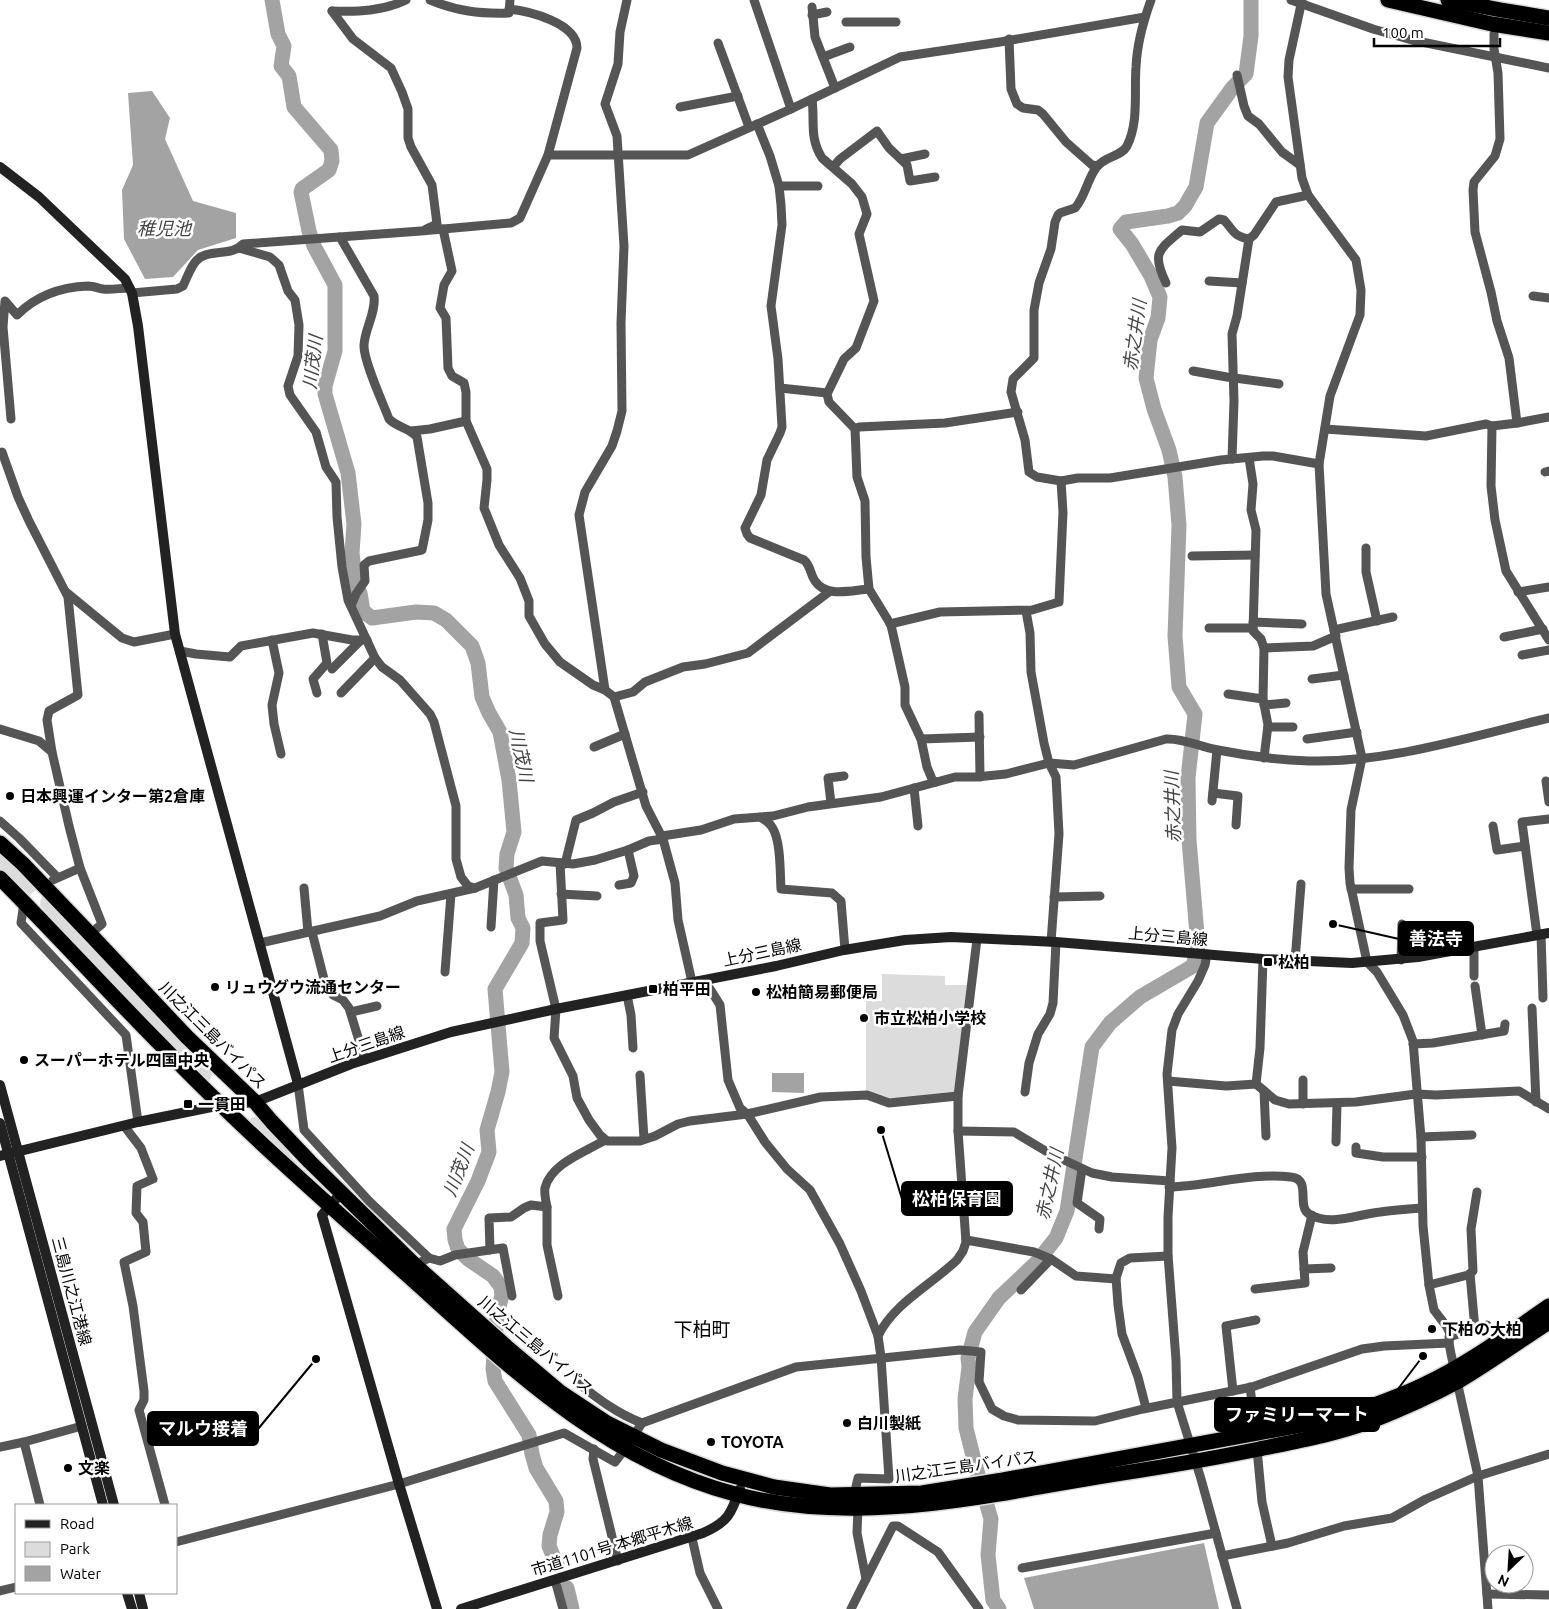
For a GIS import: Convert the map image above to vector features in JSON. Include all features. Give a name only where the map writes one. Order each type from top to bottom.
[{"type":"highway","points":[[1388,0],[1492,24],[1549,33]]},
{"type":"highway","points":[[1448,0],[1549,18]]},
{"type":"highway","name":"川之江三島バイパス","points":[[0,843],[44,886],[187,1037],[255,1102],[341,1193],[422,1262],[483,1334]]},
{"type":"highway","name":"川之江三島バイパス","points":[[0,878],[164,1049],[221,1105],[330,1206],[508,1356],[672,1472],[737,1495],[820,1508],[856,1501]]},
{"type":"highway","points":[[0,882],[24,903]]},
{"type":"highway","name":"川之江三島バイパス","points":[[629,1443],[743,1479],[798,1491],[856,1501],[925,1504],[974,1491],[1195,1461],[1325,1435],[1371,1421],[1417,1401],[1456,1374],[1486,1349],[1549,1306]]},
{"type":"highway","name":"川之江三島バイパス","points":[[1006,1486],[1190,1446],[1334,1419],[1382,1403],[1424,1384],[1456,1374],[1549,1322]]},
{"type":"main road","points":[[0,167],[46,204],[117,270],[125,279],[131,291],[138,326],[175,634],[298,1084]]},
{"type":"main road","name":"上分三島線","points":[[9,1154],[138,1122],[221,1105],[255,1102],[365,1060],[451,1032],[776,966],[845,950],[928,938],[1054,942],[1330,963],[1401,960],[1542,934]]},
{"type":"main road","name":"三島川之江港線","points":[[0,1085],[9,1154],[103,1504]]},
{"type":"main road","name":"三島川之江港線","points":[[0,1123],[114,1504]]},
{"type":"main road","points":[[341,1193],[322,1215],[437,1609]]},
{"type":"main road","name":"市道1101号 本郷平木線","points":[[461,1609],[692,1538],[718,1527],[731,1511],[743,1479]]},
{"type":"main road","points":[[127,1594],[132,1609]]},
{"type":"main road","points":[[139,1594],[143,1609]]},
{"type":"street","points":[[406,0],[395,6],[366,11],[332,11],[353,39],[391,68],[402,92],[408,109],[408,138],[432,185],[436,214],[437,224],[421,232]]},
{"type":"street","points":[[11,419],[3,327],[5,301],[17,315],[38,298],[56,291],[89,286],[131,291],[177,289],[184,286],[191,268],[197,259],[239,248],[243,244],[443,230],[511,223],[520,218],[548,155],[577,48],[577,41],[574,36],[555,22],[509,4],[509,13],[474,13],[457,10],[430,0]]},
{"type":"street","points":[[605,690],[579,515],[585,492],[612,446],[618,431],[622,411],[621,323],[624,246],[617,136],[605,104],[618,64],[620,32],[627,0]]},
{"type":"street","points":[[754,0],[791,109]]},
{"type":"street","points":[[1151,0],[1138,46],[1136,104],[1128,143],[1120,153],[1104,159],[1097,166],[1088,180],[1078,204],[1075,208],[1060,213],[1055,222],[1052,249],[1039,282],[1036,301],[1034,358],[1013,379],[1011,392],[1025,440],[1029,472],[1037,477],[1061,481],[1078,478],[1110,478],[1232,459],[1273,456],[1319,464]]},
{"type":"street","points":[[1291,0],[1373,29],[1412,40],[1549,68]]},
{"type":"street","points":[[1301,2],[1289,60],[1288,77],[1300,164],[1308,195],[1356,260],[1361,290],[1360,315],[1330,396],[1319,464],[1326,594],[1362,758],[1351,810],[1348,868],[1367,962],[1377,972],[1404,1015],[1413,1044],[1422,1157],[1422,1226],[1429,1285],[1434,1310],[1447,1327],[1478,1476],[1484,1555]]},
{"type":"street","points":[[827,12],[812,11],[815,37],[835,88]]},
{"type":"street","points":[[548,155],[688,155],[900,57],[935,53],[1145,17]]},
{"type":"street","points":[[846,22],[896,22]]},
{"type":"street","points":[[1494,34],[1500,139],[1495,156],[1474,182],[1475,232],[1497,321],[1509,358],[1517,423]]},
{"type":"street","points":[[1009,39],[1011,89],[1017,104],[1023,108],[1038,110],[1066,142],[1092,165],[1097,166]]},
{"type":"street","points":[[718,43],[738,96],[770,156],[779,186],[782,225],[771,306],[780,388],[781,432],[767,460],[761,495],[745,528],[750,538],[804,560],[810,566],[816,583],[829,592]]},
{"type":"street","points":[[823,58],[850,47]]},
{"type":"street","points":[[1237,75],[1248,116],[1259,124],[1282,152],[1300,164]]},
{"type":"street","points":[[680,107],[738,96]]},
{"type":"street","points":[[812,99],[813,137],[822,158],[852,184],[866,206],[867,217],[859,234],[874,297],[856,348],[844,359],[828,393],[829,402],[855,429],[856,477],[865,501],[868,590],[890,624],[905,687],[905,705],[921,738],[932,779],[936,782]]},
{"type":"street","points":[[833,167],[840,159],[877,131],[889,148],[907,165],[910,181],[935,177]]},
{"type":"street","points":[[901,159],[925,154]]},
{"type":"street","points":[[779,186],[818,186]]},
{"type":"street","points":[[1232,459],[1232,334],[1237,316],[1249,239],[1254,235],[1276,202],[1308,195]]},
{"type":"street","points":[[1166,283],[1157,260],[1161,248],[1182,230],[1200,232],[1219,219],[1224,220],[1238,237],[1249,239]]},
{"type":"street","points":[[443,230],[452,271],[444,285],[440,308],[446,318],[448,368],[452,376],[464,382],[466,421],[487,469],[484,508],[499,545],[520,578],[529,601],[530,616],[545,644],[560,662],[614,697],[646,806],[662,837],[675,883],[678,920],[695,981],[710,988],[720,1006],[728,1080],[740,1108],[747,1114],[765,1142],[787,1170],[810,1190],[840,1244],[878,1336],[889,1479],[858,1478],[856,1501],[857,1533],[866,1580]]},
{"type":"street","points":[[340,237],[374,296],[375,304],[364,346],[366,359],[388,419],[394,424],[412,430],[430,429],[466,421]]},
{"type":"street","points":[[239,248],[270,258],[279,265],[288,291],[295,300],[299,325],[298,356],[288,386],[290,394],[316,432],[326,467],[336,482],[342,567],[348,600],[364,640],[375,658],[382,667],[400,680],[430,714],[434,722],[456,806],[456,859],[460,877],[468,886],[475,888]]},
{"type":"street","points":[[1209,281],[1242,283]]},
{"type":"street","points":[[1533,296],[1549,298]]},
{"type":"street","points":[[1193,370],[1279,384]]},
{"type":"street","points":[[780,388],[828,393]]},
{"type":"street","points":[[855,429],[860,427],[945,423],[1018,412]]},
{"type":"street","points":[[1325,429],[1426,436],[1486,424],[1492,426],[1549,417]]},
{"type":"street","points":[[1492,426],[1491,486],[1495,520],[1506,571],[1549,640]]},
{"type":"street","points":[[351,606],[365,580],[364,566],[369,561],[422,550],[428,522],[428,502],[417,437],[412,430]]},
{"type":"street","points":[[2,452],[29,521],[68,597],[78,695],[49,711],[48,720],[52,752],[80,868],[102,924],[90,934]]},
{"type":"street","points":[[1249,458],[1253,484],[1251,510],[1256,530],[1253,631],[1261,639],[1264,648],[1263,702],[1268,727],[1264,758]]},
{"type":"street","points":[[890,624],[940,612],[1026,611],[1059,602],[1063,512],[1061,481]]},
{"type":"street","points":[[1366,548],[1366,572],[1377,621]]},
{"type":"street","points":[[1192,556],[1255,555]]},
{"type":"street","points":[[1518,592],[1549,587]]},
{"type":"street","points":[[614,697],[633,692],[645,682],[683,667],[704,664],[751,652],[829,592],[868,590]]},
{"type":"street","points":[[66,592],[122,638],[130,642],[175,634]]},
{"type":"street","points":[[1025,1092],[1029,1063],[1038,1034],[1050,1014],[1053,1004],[1054,897],[1059,834],[1056,777],[1049,764],[1032,672],[1030,633],[1026,611]]},
{"type":"street","points":[[1264,648],[1313,646],[1335,633],[1393,618]]},
{"type":"street","points":[[1209,628],[1302,624]]},
{"type":"street","points":[[1504,637],[1543,629]]},
{"type":"street","points":[[180,650],[196,654],[230,657],[241,646],[313,632],[364,640]]},
{"type":"street","points":[[317,693],[313,679],[327,663],[322,634]]},
{"type":"street","points":[[272,640],[279,673],[272,705],[281,754]]},
{"type":"street","points":[[332,669],[364,640]]},
{"type":"street","points":[[1522,655],[1549,650]]},
{"type":"street","points":[[341,693],[375,658]]},
{"type":"street","points":[[1312,679],[1344,674]]},
{"type":"street","points":[[1228,694],[1263,702],[1286,703]]},
{"type":"street","points":[[979,715],[980,777]]},
{"type":"street","points":[[260,943],[380,916],[417,901],[475,888],[542,861],[548,860],[573,864],[595,860],[662,837],[701,830],[734,819],[760,817],[831,803],[881,797],[955,777],[1006,774],[1049,764],[1074,765],[1166,739],[1181,740],[1218,750],[1264,758],[1310,761],[1362,758],[1416,750],[1549,718]]},
{"type":"street","points":[[1268,727],[1293,727]]},
{"type":"street","points":[[0,729],[39,741],[52,752]]},
{"type":"street","points":[[1307,738],[1357,732]]},
{"type":"street","points":[[594,747],[625,734]]},
{"type":"street","points":[[921,738],[980,737]]},
{"type":"street","points":[[1218,750],[1213,797],[1238,796],[1236,825]]},
{"type":"street","points":[[831,803],[828,778],[844,776]]},
{"type":"street","points":[[1546,781],[1549,802]]},
{"type":"street","points":[[914,788],[918,826]]},
{"type":"street","points":[[605,1140],[589,1120],[577,1098],[573,1076],[554,1038],[556,1010],[539,929],[540,923],[563,920],[561,894],[562,863],[576,820],[614,802],[642,792]]},
{"type":"street","points":[[760,817],[773,828],[776,837],[781,889],[832,893],[841,901],[845,950]]},
{"type":"street","points":[[1543,998],[1542,934],[1522,822],[1549,819]]},
{"type":"street","points":[[0,821],[57,877]]},
{"type":"street","points":[[1493,826],[1497,850],[1525,846]]},
{"type":"street","points":[[619,885],[631,883],[634,876],[628,850]]},
{"type":"street","points":[[44,886],[57,877],[80,868]]},
{"type":"street","points":[[491,927],[494,880]]},
{"type":"street","points":[[1295,961],[1301,884]]},
{"type":"street","points":[[304,888],[310,932],[324,979],[333,995],[344,1000],[351,1012],[365,1060]]},
{"type":"street","points":[[1351,888],[1409,889]]},
{"type":"street","points":[[446,972],[451,894]]},
{"type":"street","points":[[561,894],[598,896]]},
{"type":"street","points":[[1054,897],[1088,900],[1100,896]]},
{"type":"street","points":[[24,903],[21,923],[126,1035],[138,1122]]},
{"type":"street","points":[[1401,960],[1402,924]]},
{"type":"street","points":[[878,1336],[883,1325],[893,1314],[957,1260],[963,1251],[966,1240],[958,1131],[958,1096],[977,939]]},
{"type":"street","points":[[1474,947],[1474,976]]},
{"type":"street","points":[[1207,954],[1198,981],[1178,1014],[1172,1030],[1168,1062],[1172,1148],[1168,1256],[1176,1360],[1177,1402],[1237,1609]]},
{"type":"street","points":[[1256,1084],[1260,1048],[1263,959]]},
{"type":"street","points":[[1475,986],[1482,1035]]},
{"type":"street","points":[[627,995],[631,1015],[633,1048]]},
{"type":"street","points":[[351,1012],[377,1006]]},
{"type":"street","points":[[1532,1008],[1529,1030],[1536,1102]]},
{"type":"street","points":[[1413,1044],[1434,1043],[1504,1031],[1505,1024]]},
{"type":"street","points":[[640,1075],[644,1139]]},
{"type":"street","points":[[1302,1080],[1304,1104]]},
{"type":"street","points":[[1168,1081],[1226,1086],[1256,1084],[1279,1102],[1304,1104],[1337,1104],[1416,1094],[1436,1095],[1519,1091],[1549,1109]]},
{"type":"street","points":[[298,1084],[304,1130],[370,1201],[422,1262],[440,1261],[455,1255],[503,1248],[512,1296]]},
{"type":"street","points":[[1264,1091],[1266,1136]]},
{"type":"street","points":[[558,1296],[548,1245],[545,1189],[550,1177],[560,1166],[569,1159],[605,1140],[644,1139],[678,1124],[690,1121],[747,1114],[821,1096],[867,1095],[889,1103],[958,1096]]},
{"type":"street","points":[[1336,1142],[1337,1104]]},
{"type":"street","points":[[124,1127],[141,1148],[153,1179],[137,1186],[136,1213],[143,1222],[146,1252],[124,1262],[133,1306],[144,1391],[144,1400],[138,1410],[165,1504]]},
{"type":"street","points":[[958,1131],[1014,1132],[1049,1154],[1082,1169],[1112,1177],[1184,1187],[1249,1176],[1293,1176],[1301,1182],[1303,1209],[1312,1216],[1320,1218],[1336,1219],[1422,1208]]},
{"type":"street","points":[[1421,1137],[1472,1135]]},
{"type":"street","points":[[1356,1147],[1356,1154],[1381,1161],[1422,1157]]},
{"type":"street","points":[[1082,1169],[1078,1203],[1100,1219],[1099,1229]]},
{"type":"street","points":[[1475,1329],[1475,1268],[1471,1229],[1477,1192]]},
{"type":"street","points":[[490,1250],[489,1218],[511,1217],[531,1205],[547,1207]]},
{"type":"street","points":[[1255,1289],[1305,1283],[1303,1252],[1312,1216]]},
{"type":"street","points":[[966,1240],[1037,1253],[1051,1259],[1076,1276],[1116,1279]]},
{"type":"street","points":[[1146,1408],[1138,1377],[1122,1334],[1116,1279],[1121,1263],[1125,1259],[1168,1256]]},
{"type":"street","points":[[1021,1290],[1051,1259]]},
{"type":"street","points":[[1304,1269],[1331,1268]]},
{"type":"street","points":[[1429,1285],[1475,1268]]},
{"type":"street","points":[[1233,1391],[1223,1344],[1226,1326],[1251,1324]]},
{"type":"street","points":[[178,1541],[399,1484],[564,1433],[615,1462],[642,1423],[796,1367],[881,1357],[981,1352],[979,1382],[992,1409],[1004,1416],[1018,1420],[1095,1421],[1146,1408],[1250,1387],[1362,1349],[1449,1340],[1487,1325]]},
{"type":"street","points":[[578,1384],[598,1399],[631,1419],[642,1423]]},
{"type":"street","points":[[1250,1387],[1256,1434]]},
{"type":"street","points":[[0,1447],[82,1426]]},
{"type":"street","points":[[24,1442],[40,1504]]},
{"type":"street","points":[[1257,1449],[1262,1502],[1272,1546]]},
{"type":"street","points":[[594,1450],[593,1459],[618,1561]]},
{"type":"street","points":[[1222,1556],[1272,1546],[1344,1526],[1392,1518],[1426,1499],[1478,1476],[1549,1454]]},
{"type":"street","points":[[851,1609],[892,1526],[898,1526],[938,1552],[976,1608]]},
{"type":"street","points":[[1022,1568],[1216,1533]]},
{"type":"street","points":[[692,1538],[700,1573],[718,1609]]},
{"type":"street","points":[[555,1580],[563,1609]]},
{"type":"street","points":[[0,1591],[15,1587]]},
{"type":"street","points":[[1488,1609],[1487,1594],[1549,1595]]},
{"type":"green space","points":[[0,851],[36,890],[30,895],[0,868]]},
{"type":"green space","points":[[45,894],[210,1070],[212,1075],[209,1082],[205,1082],[135,1010],[50,917],[40,905],[41,898]]},
{"type":"green space","points":[[882,974],[945,976],[945,985],[967,985],[955,1093],[892,1100],[866,1093],[866,1001],[882,1001]]},
{"type":"green space","points":[[251,1118],[260,1118],[298,1164],[327,1193],[250,1124]]},
{"type":"water","name":"稚児池","points":[[152,91],[170,118],[165,139],[193,201],[236,213],[236,238],[198,250],[173,277],[145,279],[124,239],[122,190],[133,165],[128,93]]},
{"type":"water","points":[[772,1073],[804,1073],[804,1093],[772,1092]]},
{"type":"water","points":[[1204,1543],[1219,1609],[1034,1609],[1024,1578]]},
{"type":"waterway","name":"川茂川","points":[[272,0],[278,34],[284,46],[281,66],[289,76],[294,107],[331,150],[332,161],[329,170],[302,189],[301,192],[314,246],[335,285],[335,351],[325,386],[325,394],[348,473],[354,524],[352,553],[356,588],[360,593],[363,611],[372,618],[416,612],[434,613],[446,620],[472,646],[478,663],[482,697],[500,732],[509,780],[514,832],[507,854],[506,868],[516,895],[518,918],[523,928],[522,943],[495,989],[502,1072],[487,1130],[489,1152],[478,1181],[454,1229],[458,1249],[468,1259],[493,1276],[501,1287],[502,1295],[497,1315],[493,1369],[495,1381],[529,1435],[536,1468],[556,1501],[557,1512],[550,1535],[549,1546],[557,1565]]},
{"type":"waterway","name":"赤之井川","points":[[999,1609],[993,1600],[988,1555],[991,1519],[966,1428],[965,1399],[969,1367],[968,1358],[975,1332],[999,1298],[1037,1262],[1056,1238],[1067,1211],[1092,1047],[1110,1023],[1140,997],[1193,966],[1198,946],[1189,840],[1188,778],[1195,714],[1179,687],[1175,636],[1179,525],[1175,477],[1169,450],[1154,409],[1146,378],[1150,340],[1158,318],[1160,297],[1151,276],[1132,244],[1120,229],[1126,222],[1178,213],[1185,206],[1196,187],[1207,123],[1233,87],[1246,74],[1251,36],[1251,0]]},
{"type":"waterway","name":"川茂川","points":[[567,1588],[572,1609]]},
{"type":"place","name":"日本興運インター第2倉庫","points":[[10,796]]},
{"type":"place","name":"善法寺","points":[[1333,924]]},
{"type":"place","name":"松柏","points":[[1268,962]]},
{"type":"place","name":"リュウグウ流通センター","points":[[215,987]]},
{"type":"place","name":"柏平田","points":[[653,989]]},
{"type":"place","name":"松柏簡易郵便局","points":[[756,992]]},
{"type":"place","name":"市立松柏小学校","points":[[864,1018]]},
{"type":"place","name":"スーパーホテル四国中央","points":[[24,1060]]},
{"type":"place","name":"一貫田","points":[[188,1104]]},
{"type":"place","name":"松柏保育園","points":[[881,1130]]},
{"type":"place","name":"下柏の大柏","points":[[1432,1329]]},
{"type":"place","name":"ファミリーマート","points":[[1423,1356]]},
{"type":"place","name":"マルウ接着","points":[[316,1359]]},
{"type":"place","name":"白川製紙","points":[[847,1423]]},
{"type":"place","name":"TOYOTA","points":[[711,1442]]},
{"type":"place","name":"文楽","points":[[68,1468]]},
{"type":"district","name":"下柏町","points":[[702,1329]]}]
